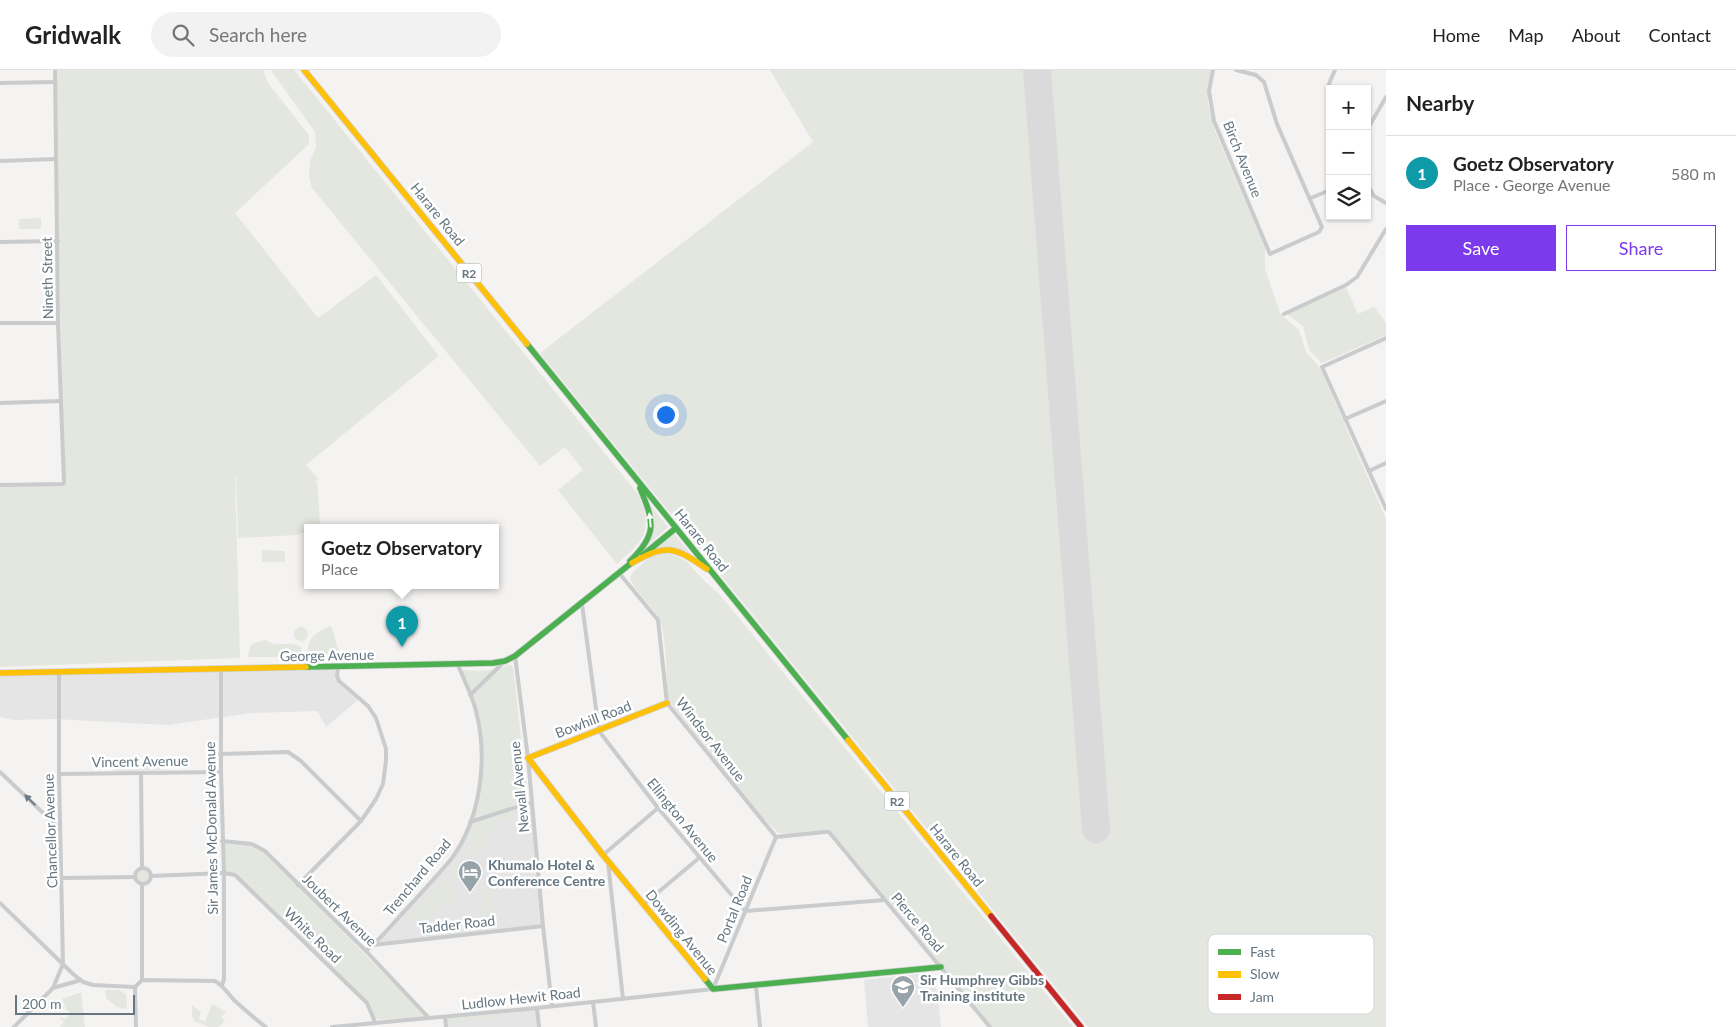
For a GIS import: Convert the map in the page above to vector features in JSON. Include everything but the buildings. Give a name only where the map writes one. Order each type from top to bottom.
[{"type":"main road","name":"Harare Road","points":[[304,70],[1081,1027]]},
{"type":"main road","points":[[631,562],[647,542],[652,520],[634,475]]},
{"type":"main road","name":"George Avenue","points":[[0,673],[480,665],[505,661],[515,656],[582,604],[674,526]]},
{"type":"main road","points":[[631,562],[654,550],[670,549],[684,554],[715,575]]},
{"type":"main road","name":"Bowhill Road","points":[[528,758],[667,703]]},
{"type":"main road","name":"Dowding Avenue","points":[[528,758],[608,862],[713,989],[941,967]]},
{"type":"street","name":"Nineth Street","points":[[0,485],[62,484],[64,481],[58,323],[55,70]]},
{"type":"street","name":"Birch Avenue","points":[[1213,70],[1209,91],[1214,121],[1270,254],[1321,230],[1310,198]]},
{"type":"street","points":[[1236,70],[1256,75],[1264,82],[1277,124],[1310,198],[1326,192]]},
{"type":"street","points":[[1328,85],[1335,70]]},
{"type":"street","points":[[0,83],[55,82]]},
{"type":"street","points":[[1371,123],[1386,97]]},
{"type":"street","points":[[0,161],[56,160]]},
{"type":"street","points":[[1371,191],[1374,196],[1386,204]]},
{"type":"street","points":[[1284,314],[1355,279],[1386,228]]},
{"type":"street","points":[[0,242],[58,241]]},
{"type":"street","points":[[0,323],[58,323]]},
{"type":"street","points":[[1386,338],[1322,367],[1386,510]]},
{"type":"street","points":[[0,403],[61,401]]},
{"type":"street","points":[[1345,419],[1386,401]]},
{"type":"street","points":[[1369,471],[1386,463]]},
{"type":"street","name":"Windsor Avenue","points":[[621,571],[658,620],[667,703],[776,838]]},
{"type":"street","name":"Ellington Avenue","points":[[582,604],[599,731],[658,808],[745,911]]},
{"type":"street","name":"Newall Avenue","points":[[515,656],[528,758],[552,1006]]},
{"type":"street","points":[[470,695],[505,661]]},
{"type":"street","name":"Trenchard Road","points":[[366,950],[373,945],[452,857],[466,834],[470,822],[479,788],[481,752],[476,711],[458,665]]},
{"type":"street","points":[[298,885],[360,821],[376,800],[383,784],[386,749],[376,718],[368,706],[339,681],[338,667]]},
{"type":"street","name":"Sir James McDonald Avenue","points":[[221,669],[220,772],[224,873],[224,979],[222,985]]},
{"type":"street","name":"Chancellor Avenue","points":[[53,988],[63,964],[59,672]]},
{"type":"street","points":[[220,754],[288,752],[296,757],[360,821]]},
{"type":"street","points":[[0,772],[60,829]]},
{"type":"street","name":"Vincent Avenue","points":[[59,774],[220,772]]},
{"type":"street","points":[[141,773],[142,867]]},
{"type":"street","points":[[470,822],[532,802]]},
{"type":"street","points":[[603,855],[658,808]]},
{"type":"street","name":"Pierce Road","points":[[776,838],[829,832],[990,1027]]},
{"type":"street","name":"Portal Road","points":[[713,989],[776,838]]},
{"type":"street","name":"Joubert Avenue","points":[[222,841],[256,845],[265,851],[366,950],[429,1018]]},
{"type":"street","points":[[643,905],[699,858]]},
{"type":"street","points":[[608,862],[623,999]]},
{"type":"street","points":[[142,867],[148,870],[151,876]]},
{"type":"street","points":[[142,867],[136,870],[135,877],[142,884]]},
{"type":"street","points":[[151,876],[224,873]]},
{"type":"street","name":"White Road","points":[[224,873],[235,876],[368,1003],[375,1022]]},
{"type":"street","points":[[142,884],[146,883],[151,876]]},
{"type":"street","points":[[63,878],[135,877]]},
{"type":"street","points":[[136,1027],[135,987],[142,980],[142,884]]},
{"type":"street","points":[[745,911],[885,900]]},
{"type":"street","points":[[0,904],[82,981],[93,985],[135,987]]},
{"type":"street","name":"Tadder Road","points":[[373,945],[543,926]]},
{"type":"street","points":[[142,980],[215,981],[222,985],[234,1000],[266,1027]]},
{"type":"street","points":[[14,1027],[53,988],[82,981]]},
{"type":"street","points":[[756,986],[760,1027]]},
{"type":"street","name":"Ludlow Hewit Road","points":[[332,1027],[713,989]]},
{"type":"street","points":[[593,1002],[596,1027]]},
{"type":"street","points":[[537,1008],[539,1027]]},
{"type":"street","points":[[445,1017],[446,1027]]},
{"type":"shaded area","points":[[56,70],[263,70],[268,83],[309,135],[309,144],[235,213],[318,318],[376,275],[439,356],[306,465],[319,480],[314,480],[317,481],[320,524],[304,524],[304,532],[297,535],[238,538],[235,475],[240,658],[0,667],[0,486],[65,485]]},
{"type":"shaded area","points":[[271,70],[294,70],[638,494],[645,517],[646,526],[644,534],[634,548],[617,564],[558,490],[583,470],[565,447],[540,466],[312,188],[309,177],[310,161],[316,147],[315,132]]},
{"type":"shaded area","points":[[770,70],[1211,70],[1208,86],[1208,103],[1215,131],[1265,247],[1265,269],[1280,313],[1299,330],[1306,352],[1320,368],[1386,519],[1386,1027],[1088,1027],[540,353],[813,142]]},
{"type":"shaded area","points":[[41,218],[41,229],[19,229],[19,219]]},
{"type":"shaded area","points":[[1346,287],[1358,314],[1374,307],[1386,323],[1386,335],[1322,363],[1309,350],[1303,326],[1287,314]]},
{"type":"shaded area","points":[[647,501],[668,527],[649,544]]},
{"type":"shaded area","points":[[673,533],[675,535],[694,558],[654,549]]},
{"type":"shaded area","points":[[262,550],[285,551],[285,562],[262,562]]},
{"type":"shaded area","points":[[666,553],[686,561],[720,595],[1073,1027],[991,1027],[911,927],[831,832],[785,834],[777,832],[752,806],[668,697],[662,626],[656,614],[636,589],[630,578],[632,573],[650,557]]},
{"type":"shaded area","points":[[330,626],[340,656],[308,657],[308,645],[312,637]]},
{"type":"shaded area","points":[[298,627],[304,627],[308,634],[304,641],[298,641],[294,637],[294,631]]},
{"type":"shaded area","points":[[265,640],[275,644],[297,645],[301,647],[303,657],[248,657],[250,646]]},
{"type":"shaded area","points":[[509,664],[513,667],[514,674],[528,801],[472,820],[481,774],[481,744],[476,714],[462,670],[493,670]]},
{"type":"shaded area","points":[[336,669],[335,676],[337,682],[358,700],[326,727],[317,711],[251,713],[168,725],[55,719],[13,720],[0,717],[0,676]]},
{"type":"shaded area","points":[[153,761],[163,770],[112,771],[123,762]]},
{"type":"shaded area","points":[[532,802],[542,925],[376,944],[453,858],[470,822]]},
{"type":"shaded area","points":[[517,809],[505,821],[499,818],[490,835],[495,838],[491,839],[492,846],[485,847],[485,851],[478,850],[473,857],[468,859],[464,855],[475,823]]},
{"type":"shaded area","points":[[223,843],[252,845],[264,852],[427,1017],[391,1020],[375,1018],[369,1003],[235,875],[225,872]]},
{"type":"shaded area","points":[[461,858],[470,872],[466,876],[460,874],[451,880],[452,891],[460,895],[461,898],[439,909],[420,925],[419,918],[404,920],[444,882]]},
{"type":"shaded area","points":[[143,868],[149,870],[151,876],[149,882],[143,884],[137,882],[135,876],[137,870]]},
{"type":"shaded area","points":[[498,887],[498,890],[490,891],[493,907],[497,907],[500,923],[492,924],[481,907],[484,906],[483,898],[480,898],[483,890]]},
{"type":"shaded area","name":"Sir Humphrey Gibbs Training institute","points":[[928,973],[937,990],[941,1027],[868,1027],[864,980]]},
{"type":"shaded area","points":[[105,990],[119,990],[126,994],[127,1009],[117,1007],[106,998]]},
{"type":"shaded area","points":[[81,992],[85,1027],[60,1027],[64,1022],[60,1018],[65,1019],[71,1014],[66,1009],[62,999]]},
{"type":"shaded area","points":[[212,1004],[226,1012],[221,1017],[225,1021],[218,1027],[209,1027],[194,1021],[192,1005],[201,1012],[199,1019],[205,1022]]},
{"type":"shaded area","points":[[536,1009],[538,1027],[447,1027],[446,1017]]},
{"type":"shaded area","points":[[503,1013],[504,1018],[455,1023],[452,1027],[448,1026],[447,1018]]},
{"type":"runway","points":[[1037,70],[1096,829]]},
{"type":"traffic: fast","points":[[527,344],[848,740]]},
{"type":"traffic: fast","points":[[630,561],[645,543],[651,527],[648,510],[640,488]]},
{"type":"traffic: fast","points":[[643,555],[676,528]]},
{"type":"traffic: fast","points":[[306,667],[493,663],[505,661],[515,656],[635,560]]},
{"type":"traffic: fast","points":[[705,979],[713,989],[941,967]]},
{"type":"traffic: slow","points":[[304,70],[527,344]]},
{"type":"traffic: slow","points":[[632,563],[654,552],[671,550],[687,556],[707,569]]},
{"type":"traffic: slow","points":[[0,673],[306,667]]},
{"type":"traffic: slow","points":[[667,703],[528,758],[603,855],[705,979]]},
{"type":"traffic: slow","points":[[848,740],[991,916]]},
{"type":"traffic: jam","points":[[991,916],[1081,1027]]},
{"type":"place","name":"Goetz Observatory","points":[[402,647]]},
{"type":"place","name":"Khumalo Hotel & Conference Centre","points":[[470,893]]},
{"type":"place","name":"Sir Humphrey Gibbs Training institute","points":[[903,1008]]}]
